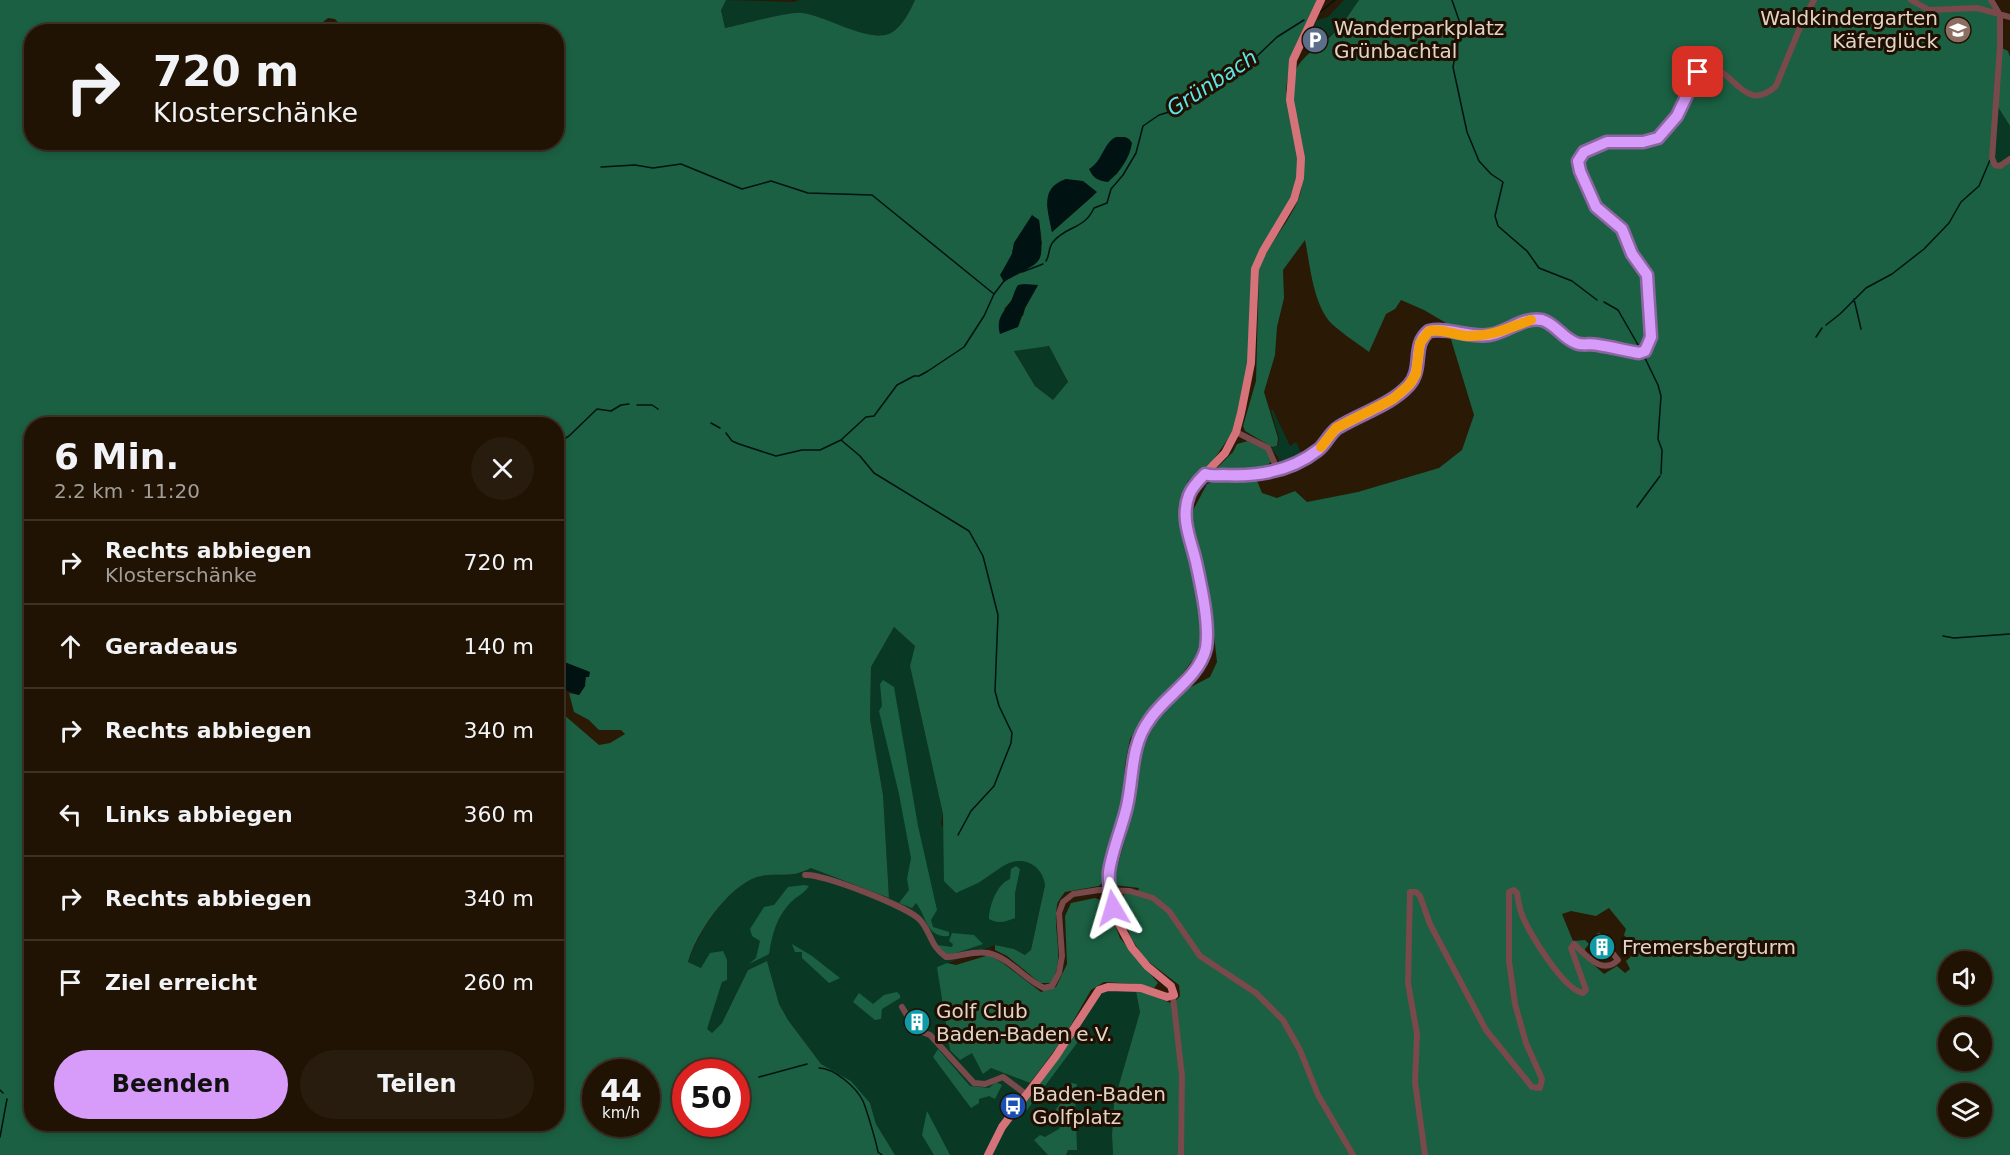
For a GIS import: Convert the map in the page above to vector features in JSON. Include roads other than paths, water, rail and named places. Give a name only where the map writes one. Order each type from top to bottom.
[{"type":"main road","points":[[988,1155],[1002,1127],[1056,1056],[1099,990],[1108,987],[1141,988],[1173,997],[1171,986],[1147,966],[1132,948],[1119,924],[1109,890],[1109,872],[1128,802],[1136,747],[1148,720],[1161,703],[1192,674],[1200,663],[1206,647],[1202,596],[1185,523],[1188,497],[1196,483],[1225,453],[1236,432],[1251,363],[1255,269],[1294,199],[1300,178],[1301,158],[1290,100],[1293,60],[1321,0]]},
{"type":"street","points":[[1205,474],[1208,476],[1248,476],[1278,471],[1313,454],[1326,443],[1336,428],[1393,399],[1409,385],[1416,374],[1420,343],[1429,331],[1442,330],[1466,336],[1490,335],[1531,320],[1541,320],[1554,326],[1562,336],[1578,344],[1595,344],[1639,353],[1645,351],[1651,337],[1647,275],[1632,254],[1622,229],[1596,207],[1580,171],[1580,155],[1607,142],[1643,142],[1658,138],[1677,116],[1698,72],[1706,68],[1717,70],[1750,94],[1762,96],[1768,93],[1776,86],[1803,20],[1814,0]]},
{"type":"street","points":[[1911,0],[1929,10],[1966,8],[2010,17]]},
{"type":"street","points":[[1991,0],[2000,15],[2000,47],[1992,156],[1995,165],[2000,166],[2010,159]]},
{"type":"street","points":[[1236,432],[1268,448],[1278,471]]},
{"type":"street","points":[[805,875],[854,888],[905,909],[920,920],[933,944],[946,957],[987,952],[1003,958],[1035,984],[1044,988],[1052,986],[1059,973],[1062,956],[1059,913],[1062,902],[1074,894],[1109,890],[1130,891],[1153,898],[1169,911],[1200,956],[1249,988],[1271,1007],[1294,1039],[1318,1095],[1353,1155]]},
{"type":"street","points":[[1425,1155],[1415,1082],[1417,1034],[1408,983],[1408,896],[1410,892],[1416,892],[1420,896],[1430,924],[1486,1030],[1510,1064],[1536,1089],[1540,1088],[1542,1080],[1526,1043],[1515,1004],[1509,961],[1509,892],[1514,890],[1517,893],[1528,928],[1559,974],[1577,992],[1583,993],[1586,990],[1571,948],[1574,944],[1591,961],[1603,966],[1618,960],[1599,936]]},
{"type":"street","points":[[1173,997],[1182,1076],[1181,1155]]},
{"type":"street","points":[[902,1007],[908,1017],[907,1026],[930,1035],[974,1083],[985,1084],[1003,1077],[1027,1095]]},
{"type":"waterway","name":"Grünbach","points":[[1320,12],[1335,0]]},
{"type":"waterway","points":[[1452,0],[1461,26],[1453,67],[1467,132],[1479,161],[1491,174],[1503,182],[1495,216],[1498,226],[1527,251],[1539,268],[1572,281],[1597,300]]},
{"type":"waterway","name":"Grünbach","points":[[1046,261],[1051,244],[1058,237],[1085,220],[1094,208],[1107,203],[1111,189],[1123,175],[1136,153],[1143,126],[1159,115],[1176,110],[1193,101],[1255,58],[1277,37],[1304,20]]},
{"type":"waterway","points":[[1826,325],[1866,288],[1892,274],[1924,249],[1949,223],[1961,202],[1979,186],[1990,160]]},
{"type":"waterway","points":[[601,167],[635,165],[653,168],[681,164],[742,189],[771,181],[808,193],[872,195],[994,294]]},
{"type":"waterway","name":"Grünbach","points":[[1022,272],[1043,264]]},
{"type":"waterway","name":"Grünbach","points":[[726,433],[732,441],[776,456],[802,450],[820,450],[841,440],[866,417],[874,416],[897,385],[928,371],[964,347],[984,316],[994,294],[1004,281]]},
{"type":"waterway","points":[[1854,299],[1861,329]]},
{"type":"waterway","points":[[1604,302],[1618,310],[1641,350]]},
{"type":"waterway","points":[[1816,337],[1822,328]]},
{"type":"waterway","points":[[1643,354],[1661,396],[1658,439],[1662,450],[1661,474]]},
{"type":"waterway","name":"Grünbach","points":[[564,439],[597,409],[611,411],[621,405],[629,404]]},
{"type":"waterway","name":"Grünbach","points":[[637,405],[652,405],[658,409]]},
{"type":"waterway","name":"Grünbach","points":[[711,423],[720,428]]},
{"type":"waterway","points":[[841,440],[860,456],[874,473],[969,531],[983,556],[998,615],[995,691],[999,706],[1012,733],[1011,743],[994,786],[971,811],[958,835]]},
{"type":"waterway","points":[[1637,507],[1660,476]]},
{"type":"waterway","points":[[1943,636],[1954,638],[2010,634]]},
{"type":"waterway","points":[[759,1077],[807,1064]]},
{"type":"waterway","points":[[819,1068],[838,1075],[860,1096],[878,1152],[882,1155]]},
{"type":"waterway","points":[[0,1090],[3,1093]]},
{"type":"waterway","points":[[0,1137],[7,1099]]},
{"type":"place","name":"Waldkindergarten Käferglück","points":[[1958,30]]},
{"type":"place","name":"Wanderparkplatz Grünbachtal","points":[[1315,40]]},
{"type":"place","name":"Fremersbergturm","points":[[1602,947]]},
{"type":"place","name":"Golf Club Baden-Baden e.V.","points":[[917,1022]]},
{"type":"place","name":"Baden-Baden Golfplatz","points":[[1013,1106]]}]
